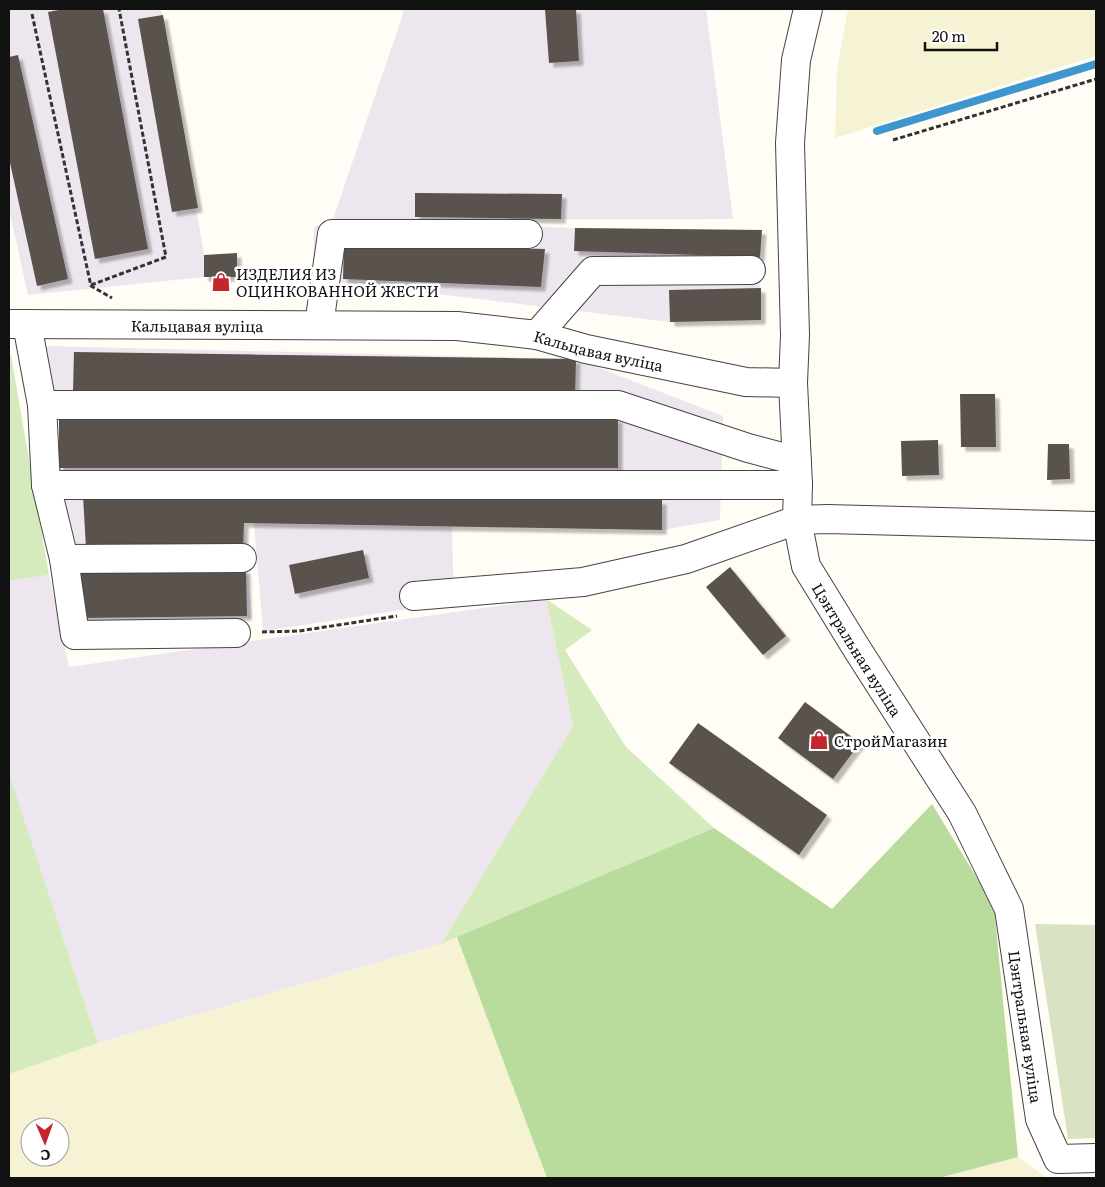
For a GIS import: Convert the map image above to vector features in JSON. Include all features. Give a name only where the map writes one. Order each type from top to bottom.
[{"type":"street","points":[[797,520],[790,143],[796,60],[808,9]]},
{"type":"street","points":[[319,324],[332,234],[528,234]]},
{"type":"street","points":[[537,335],[592,272],[751,270]]},
{"type":"street","points":[[18,324],[42,405],[46,485],[64,559],[75,635],[236,633]]},
{"type":"street","name":"Кальцавая вуліца","points":[[18,324],[457,326],[537,335],[586,349],[746,382],[793,383]]},
{"type":"street","points":[[42,405],[618,405],[748,448],[797,473]]},
{"type":"street","points":[[46,485],[797,473]]},
{"type":"street","points":[[408,605],[583,582],[686,559],[797,520],[827,519],[1096,526]]},
{"type":"street","name":"Цэнтральная вуліца","points":[[797,520],[806,566],[962,813],[1009,909],[1040,1119],[1058,1158],[1096,1158]]},
{"type":"street","points":[[64,559],[242,558]]},
{"type":"path","points":[[91,286],[166,257],[119,9]]},
{"type":"path","points":[[32,14],[91,286],[116,300]]},
{"type":"path","points":[[893,140],[1096,79]]},
{"type":"path","points":[[236,633],[299,631],[408,605]]},
{"type":"shaded area","points":[[9,9],[161,9],[204,254],[204,277],[28,295],[9,209]]},
{"type":"shaded area","points":[[402,9],[706,9],[733,219],[354,220],[575,228],[762,230],[760,257],[761,320],[670,322],[313,279],[314,227],[333,219],[403,14]]},
{"type":"shaded area","points":[[848,9],[1096,9],[1096,56],[835,138],[837,70]]},
{"type":"shaded area","points":[[46,346],[576,359],[723,416],[720,520],[662,530],[452,526],[454,602],[263,631],[254,523],[244,523],[252,618],[81,618],[78,574],[59,468],[59,419]]},
{"type":"shaded area","points":[[49,575],[69,667],[546,599],[573,726],[441,944],[98,1043],[9,773],[9,581]]},
{"type":"shaded area","points":[[457,936],[547,1178],[9,1178],[9,1074],[98,1043],[441,944]]},
{"type":"shaded area","points":[[1018,1157],[1047,1178],[939,1178]]},
{"type":"green space","points":[[9,355],[11,355],[49,575],[9,581]]},
{"type":"green space","points":[[546,599],[592,630],[565,650],[626,747],[714,828],[441,944],[573,726]]},
{"type":"green space","points":[[9,773],[98,1043],[9,1074]]},
{"type":"green space","points":[[932,804],[994,906],[1018,1157],[939,1178],[547,1178],[457,937],[714,828],[832,909]]},
{"type":"green space","points":[[1035,924],[1096,925],[1096,1138],[1068,1139]]},
{"type":"building","points":[[64,9],[103,9],[148,249],[95,259],[48,12]]},
{"type":"building","points":[[545,9],[576,9],[579,61],[549,63]]},
{"type":"building","points":[[163,15],[198,208],[172,212],[138,19]]},
{"type":"building","points":[[18,55],[68,279],[37,286],[9,158],[9,57]]},
{"type":"building","points":[[415,193],[562,194],[561,219],[415,217]]},
{"type":"building","points":[[575,228],[762,230],[760,257],[574,251]]},
{"type":"building","points":[[344,243],[545,249],[541,287],[343,279]]},
{"type":"building","points":[[237,253],[237,277],[204,277],[204,255]]},
{"type":"building","points":[[761,288],[761,320],[670,322],[669,290]]},
{"type":"building","points":[[74,352],[576,359],[575,399],[73,392]]},
{"type":"building","points":[[960,394],[995,394],[996,447],[961,447]]},
{"type":"building","points":[[618,418],[618,468],[59,468],[59,419]]},
{"type":"building","points":[[938,440],[939,475],[902,476],[901,441]]},
{"type":"building","points":[[1048,444],[1069,444],[1070,479],[1047,480]]},
{"type":"building","points":[[83,496],[662,500],[662,530],[244,523],[243,548],[86,548]]},
{"type":"building","points":[[363,550],[369,578],[295,594],[289,565]]},
{"type":"building","points":[[730,567],[786,636],[763,655],[706,587]]},
{"type":"building","points":[[246,569],[247,616],[81,618],[78,572]]},
{"type":"building","name":"СтройМагазин","points":[[805,702],[860,743],[833,779],[778,738]]},
{"type":"building","points":[[698,723],[827,815],[799,855],[669,763]]},
{"type":"waterway","points":[[877,131],[1096,64]]},
{"type":"place","name":"ИЗДЕЛИЯ ИЗ ОЦИНКОВАННОЙ ЖЕСТИ","points":[[221,282]]},
{"type":"place","name":"СтройМагазин","points":[[819,740]]}]
